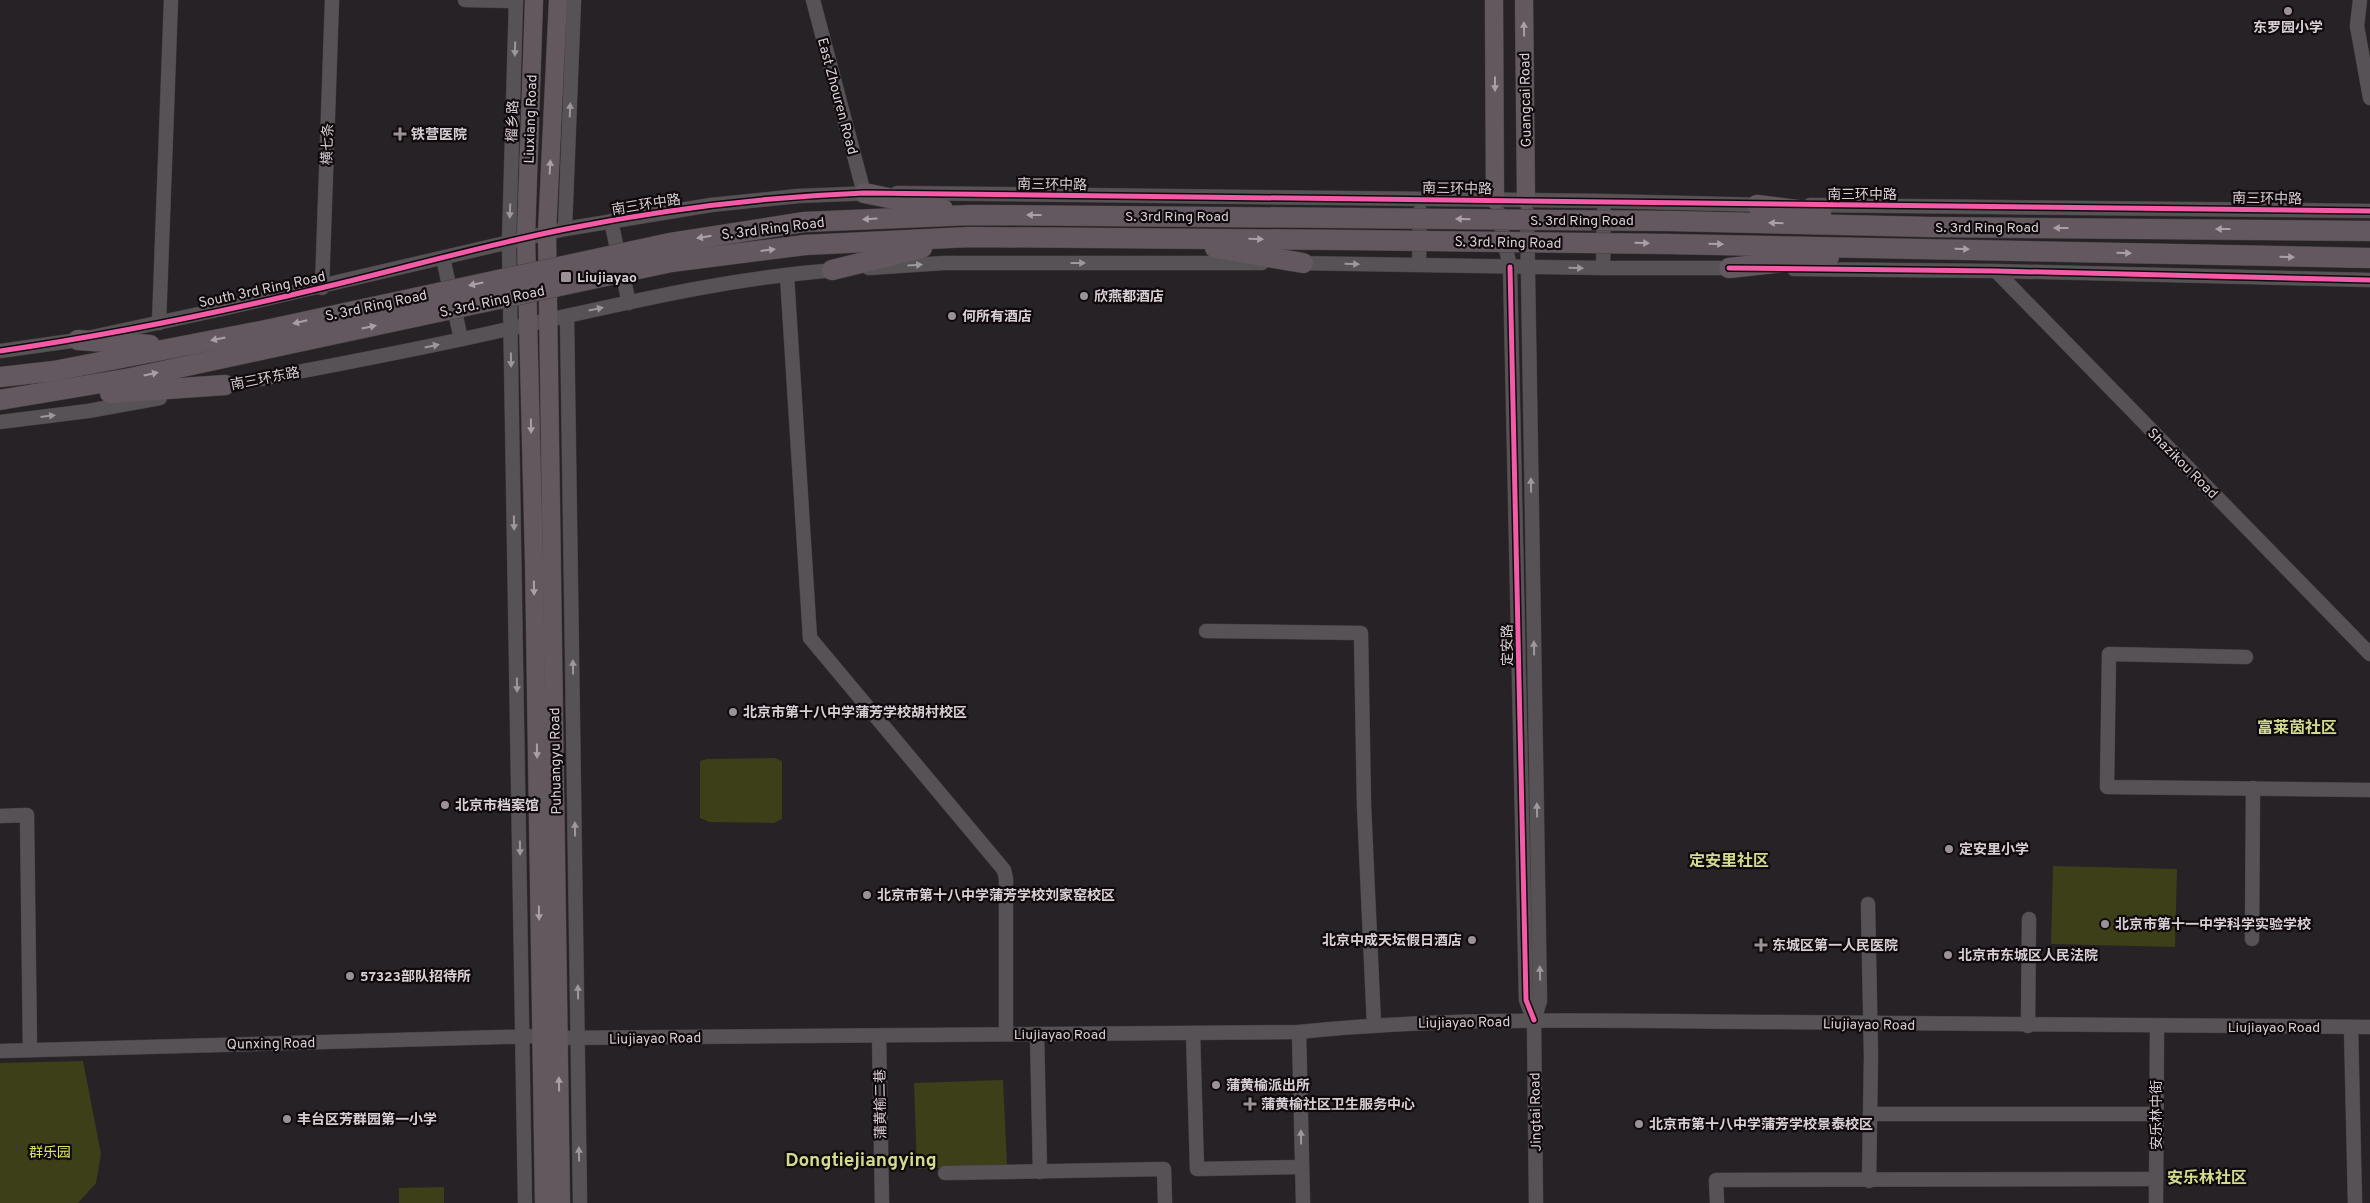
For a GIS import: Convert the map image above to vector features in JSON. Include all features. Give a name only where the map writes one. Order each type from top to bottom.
[{"type":"highway","points":[[864,193],[972,215]]},
{"type":"highway","points":[[1757,205],[1930,227]]},
{"type":"highway","name":"S. 3rd Ring Road","points":[[5,400],[130,378],[268,339],[670,242],[804,222],[972,215],[1670,221],[1930,227],[2370,231]]},
{"type":"highway","points":[[2325,230],[2370,222]]},
{"type":"highway","points":[[832,270],[970,236]]},
{"type":"highway","name":"S. 3rd Ring Road","points":[[804,245],[970,236],[1349,240]]},
{"type":"highway","points":[[1154,237],[1303,263]]},
{"type":"highway","name":"S. 3rd. Ring Road","points":[[1349,240],[1667,244]]},
{"type":"highway","name":"S. 3rd Ring Road","points":[[1667,244],[2370,258]]},
{"type":"highway","name":"S. 3rd. Ring Road","points":[[268,339],[671,262],[804,245]]},
{"type":"highway","points":[[1729,268],[1913,248]]},
{"type":"highway","points":[[2326,258],[2370,267]]},
{"type":"highway","name":"S. 3rd Ring Road","points":[[0,377],[54,371],[177,347],[268,339]]},
{"type":"highway","points":[[78,340],[177,347]]},
{"type":"highway","points":[[5,400],[225,385]]},
{"type":"main road","name":"Liuxiang Road","points":[[529,324],[526,238],[534,0]]},
{"type":"main road","name":"Liuxiang Road","points":[[548,320],[547,233],[558,0]]},
{"type":"main road","points":[[1494,0],[1495,200]]},
{"type":"main road","name":"Guangcai Road","points":[[1524,0],[1526,200]]},
{"type":"main road","name":"Puhuangyu Road","points":[[544,1203],[550,1037],[554,709],[548,320]]},
{"type":"main road","name":"Puhuangyu Road","points":[[529,324],[550,1037],[561,1203]]},
{"type":"street","points":[[159,323],[170,0]]},
{"type":"street","name":"横七条","points":[[322,288],[332,0]]},
{"type":"street","points":[[465,0],[516,1]]},
{"type":"street","points":[[565,229],[574,0]]},
{"type":"street","name":"East Zhouren Road","points":[[813,0],[864,193]]},
{"type":"street","points":[[2360,0],[2357,26],[2370,98]]},
{"type":"street","name":"榴乡路","points":[[516,1],[509,242],[526,1203]]},
{"type":"street","name":"南三环中路","points":[[526,238],[565,229],[720,204],[798,196],[864,193],[2370,211]]},
{"type":"street","points":[[1419,265],[1420,199]]},
{"type":"street","name":"定安路","points":[[1495,200],[1510,267],[1526,1000],[1534,1020]]},
{"type":"street","name":"定安路","points":[[1526,200],[1540,1001],[1534,1020]]},
{"type":"street","points":[[1603,268],[1604,201]]},
{"type":"street","points":[[611,221],[629,303]]},
{"type":"street","name":"South 3rd Ring Road","points":[[0,351],[78,340],[322,288],[526,238]]},
{"type":"street","points":[[443,258],[461,340]]},
{"type":"street","points":[[548,320],[748,279],[832,270],[944,263],[1303,263],[1510,267],[1996,271],[2370,280]]},
{"type":"street","name":"Shazikou Road","points":[[1996,271],[2370,654]]},
{"type":"street","points":[[787,276],[810,638],[1004,870],[1006,878],[1006,1034]]},
{"type":"street","points":[[567,316],[580,1203]]},
{"type":"street","name":"南三环东路","points":[[0,422],[88,411],[461,340],[548,320]]},
{"type":"street","points":[[1206,632],[1361,632],[1364,806],[1374,1024]]},
{"type":"street","points":[[2246,658],[2109,654],[2107,787],[2370,790]]},
{"type":"street","points":[[554,709],[573,694]]},
{"type":"street","points":[[2252,788],[2252,939]]},
{"type":"street","points":[[0,816],[27,815],[30,1050]]},
{"type":"street","points":[[1868,904],[1870,1023],[1869,1181]]},
{"type":"street","points":[[2028,1026],[2029,920]]},
{"type":"street","name":"Liujiayao Road","points":[[550,1037],[1298,1032],[1374,1024],[1534,1020],[2028,1026],[2370,1027]]},
{"type":"street","name":"Jingtai Road","points":[[1534,1020],[1536,1203]]},
{"type":"street","name":"安乐林中街","points":[[2156,1026],[2156,1203]]},
{"type":"street","points":[[2351,1027],[2355,1203]]},
{"type":"street","points":[[1298,1032],[1303,1203]]},
{"type":"street","points":[[1193,1033],[1197,1169],[1302,1168]]},
{"type":"street","points":[[1037,1034],[1040,1172]]},
{"type":"street","name":"蒲黄榆二巷","points":[[879,1036],[882,1203]]},
{"type":"street","name":"Qunxing Road","points":[[0,1051],[550,1037]]},
{"type":"street","points":[[1870,1114],[2156,1114]]},
{"type":"street","points":[[945,1174],[1164,1169],[1165,1203]]},
{"type":"street","points":[[1717,1203],[1716,1180],[1869,1181],[2156,1178]]},
{"type":"green space","points":[[775,758],[782,761],[782,819],[774,823],[709,822],[700,818],[700,761],[707,759]]},
{"type":"green space","points":[[2053,866],[2177,869],[2175,947],[2051,944]]},
{"type":"green space","name":"群乐园","points":[[83,1061],[101,1154],[96,1183],[78,1203],[0,1203],[0,1063]]},
{"type":"green space","points":[[1003,1080],[1007,1165],[917,1169],[914,1083]]},
{"type":"green space","points":[[444,1187],[444,1203],[399,1203],[399,1188]]},
{"type":"cycle path","points":[[0,351],[123,331],[244,306],[505,242],[640,215],[714,205],[827,195],[864,193],[2370,211]]},
{"type":"cycle path","points":[[1510,267],[1526,1000],[1534,1020]]},
{"type":"cycle path","points":[[1729,268],[1996,271],[2370,280]]},
{"type":"place","name":"东罗园小学","points":[[2288,11]]},
{"type":"place","name":"铁营医院","points":[[400,134]]},
{"type":"place","name":"Liujiayao","points":[[566,277]]},
{"type":"place","name":"欣燕都酒店","points":[[1084,296]]},
{"type":"place","name":"何所有酒店","points":[[952,316]]},
{"type":"place","name":"北京市第十八中学蒲芳学校胡村校区","points":[[733,712]]},
{"type":"place","name":"北京市档案馆","points":[[445,805]]},
{"type":"place","name":"定安里小学","points":[[1949,849]]},
{"type":"place","name":"北京市第十八中学蒲芳学校刘家窑校区","points":[[867,895]]},
{"type":"place","name":"北京市第十一中学科学实验学校","points":[[2105,924]]},
{"type":"place","name":"北京中成天坛假日酒店","points":[[1472,940]]},
{"type":"place","name":"东城区第一人民医院","points":[[1761,945]]},
{"type":"place","name":"北京市东城区人民法院","points":[[1948,955]]},
{"type":"place","name":"57323部队招待所","points":[[350,976]]},
{"type":"place","name":"蒲黄榆派出所","points":[[1216,1085]]},
{"type":"place","name":"蒲黄榆社区卫生服务中心","points":[[1250,1104]]},
{"type":"place","name":"丰台区芳群园第一小学","points":[[287,1119]]},
{"type":"place","name":"北京市第十八中学蒲芳学校景泰校区","points":[[1639,1124]]},
{"type":"district","name":"富莱茵社区","points":[[2297,727]]},
{"type":"district","name":"定安里社区","points":[[1729,860]]},
{"type":"district","name":"Dongtiejiangying","points":[[861,1159]]},
{"type":"district","name":"安乐林社区","points":[[2207,1177]]}]
